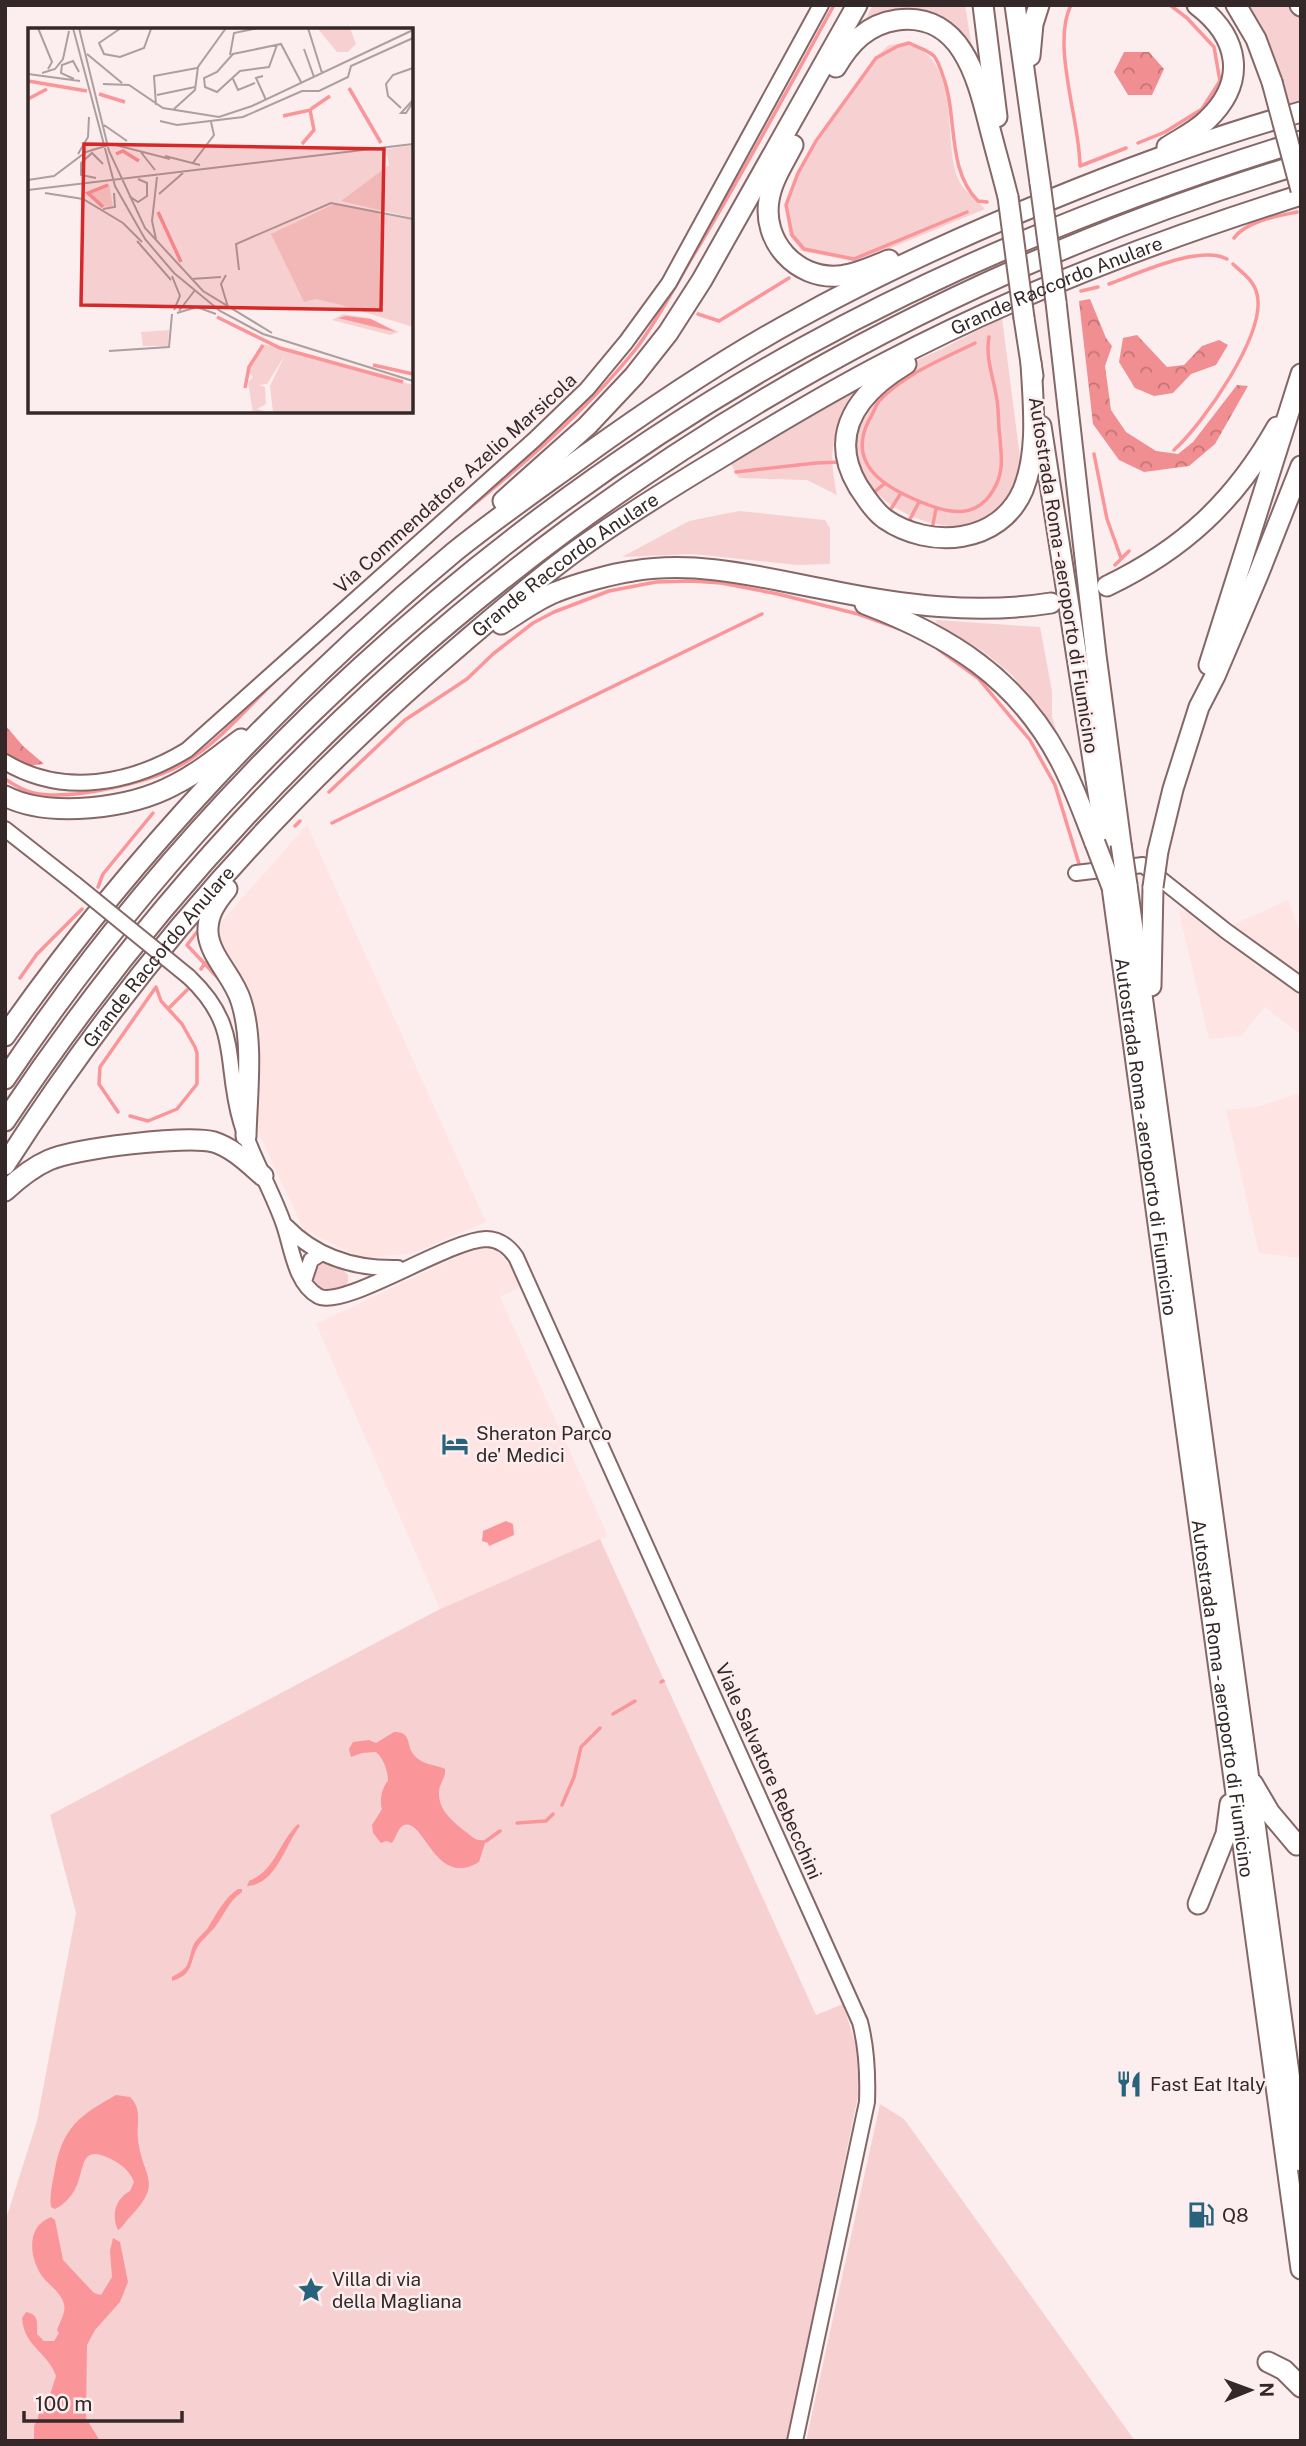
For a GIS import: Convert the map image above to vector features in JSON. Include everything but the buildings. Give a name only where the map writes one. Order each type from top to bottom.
[{"type":"highway","points":[[414,589],[456,543],[587,426],[658,347],[702,280],[857,5]]},
{"type":"highway","name":"Autostrada Roma - aeroporto di Fiumicino","points":[[983,5],[1031,363],[1107,844],[1119,886],[1158,1116],[1301,2269]]},
{"type":"highway","name":"Autostrada Roma - aeroporto di Fiumicino","points":[[1015,5],[1056,302],[1096,655],[1107,844]]},
{"type":"highway","points":[[1039,5],[1033,24],[1030,53],[1040,183]]},
{"type":"highway","points":[[1136,166],[1201,125],[1223,102],[1230,89],[1234,68],[1229,43],[1217,24],[1197,5]]},
{"type":"highway","points":[[1236,5],[1256,39],[1272,82],[1301,190]]},
{"type":"highway","points":[[1008,197],[977,82],[966,56],[955,41],[939,28],[911,20],[886,23],[859,37],[838,63],[776,178],[769,197],[768,212],[775,240],[786,256],[802,268],[835,277],[856,273],[960,237],[1136,166],[1301,112]]},
{"type":"highway","points":[[5,1079],[120,924],[175,858],[263,762],[419,617],[544,514],[723,396],[801,349],[904,296],[970,264],[1091,213],[1194,175],[1301,141]]},
{"type":"highway","name":"Grande Raccordo Anulare","points":[[5,1121],[111,973],[231,830],[391,672],[481,595],[566,530],[651,469],[738,414],[921,313],[1031,262],[1124,225],[1301,164]]},
{"type":"highway","name":"Grande Raccordo Anulare","points":[[5,1165],[71,1066],[128,991],[213,888],[307,787],[406,692],[574,553],[633,513],[816,401],[884,363],[1002,306],[1095,266],[1301,195]]},
{"type":"highway","points":[[5,1035],[74,942],[161,838],[286,705],[454,552],[551,480],[682,389],[796,319],[960,237]]},
{"type":"highway","points":[[1002,306],[891,373],[856,407],[846,438],[849,463],[860,488],[881,516],[917,533],[951,538],[980,532],[1005,517],[1021,494],[1029,467],[1033,418],[1031,363]]},
{"type":"highway","points":[[1107,586],[1165,553],[1199,528],[1226,501],[1252,468],[1277,428],[1301,372]]},
{"type":"highway","points":[[1158,1116],[1151,963],[1153,887],[1158,851],[1213,650],[1301,372]]},
{"type":"highway","points":[[1199,707],[1249,599],[1301,466]]},
{"type":"highway","points":[[406,692],[481,636],[554,592],[631,571],[674,567],[721,569],[832,591],[976,609],[1051,603]]},
{"type":"highway","points":[[832,591],[925,629],[979,662],[998,679],[1027,710],[1049,741],[1107,844]]},
{"type":"highway","points":[[5,796],[27,804],[72,808],[140,799],[171,787],[196,772],[286,705]]},
{"type":"highway","points":[[246,1136],[245,1016],[235,987],[212,947],[209,921],[219,899],[264,846],[307,787]]},
{"type":"highway","name":"Autostrada Roma - aeroporto di Fiumicino","points":[[1119,886],[1240,1769],[1301,2161]]},
{"type":"highway","points":[[5,1191],[30,1171],[65,1154],[89,1149],[184,1140],[204,1140],[224,1146],[263,1176]]},
{"type":"highway","points":[[1240,1769],[1270,1813],[1297,1845]]},
{"type":"highway","points":[[1198,1904],[1228,1825],[1240,1769]]},
{"type":"highway","points":[[1268,2362],[1284,2370],[1301,2387]]},
{"type":"street","name":"Via Commendatore Azelio Marsicola","points":[[5,762],[24,773],[53,781],[83,784],[117,779],[168,762],[187,750],[534,440],[587,389],[669,283],[821,5]]},
{"type":"street","name":"Viale Salvatore Rebecchini","points":[[5,829],[189,977],[210,999],[225,1025],[236,1099],[246,1136],[284,1224],[304,1282]]},
{"type":"street","points":[[1076,873],[1143,865],[1301,985]]},
{"type":"street","name":"Viale Salvatore Rebecchini","points":[[284,1224],[307,1246],[322,1253],[376,1268],[406,1267]]},
{"type":"street","name":"Viale Salvatore Rebecchini","points":[[345,1296],[406,1267],[486,1239],[508,1247],[516,1256],[860,2022],[869,2074],[867,2102],[795,2441]]},
{"type":"street","points":[[322,1253],[311,1260],[304,1282],[320,1297],[345,1296],[353,1282],[349,1262]]},
{"type":"shaded area","points":[[873,5],[965,5],[973,54],[940,22],[921,12],[894,13],[859,32]]},
{"type":"shaded area","points":[[1249,5],[1297,5],[1301,8],[1301,103],[1290,106],[1271,48]]},
{"type":"shaded area","points":[[900,44],[920,49],[933,61],[942,77],[957,176],[966,190],[985,209],[857,262],[802,251],[789,235],[786,207],[795,182],[806,159],[879,54],[889,45]]},
{"type":"shaded area","points":[[1002,318],[1020,457],[1018,479],[1011,499],[994,517],[970,525],[942,525],[914,517],[889,503],[869,484],[857,460],[856,433],[859,417],[886,387],[912,364]]},
{"type":"shaded area","points":[[865,385],[846,412],[835,436],[832,461],[837,495],[807,480],[739,478],[731,464]]},
{"type":"shaded area","points":[[739,511],[825,520],[830,528],[830,564],[796,565],[693,554],[622,557],[689,521]]},
{"type":"shaded area","points":[[936,620],[1040,627],[1052,691],[1052,717],[1059,739],[1013,676],[984,652],[937,625]]},
{"type":"shaded area","points":[[307,825],[486,1222],[413,1253],[362,1258],[304,1230],[259,1134],[248,996],[214,930]]},
{"type":"shaded area","points":[[1288,900],[1301,935],[1301,1035],[1265,1007],[1241,1036],[1209,1039],[1179,912],[1190,908],[1219,931]]},
{"type":"shaded area","points":[[1301,1093],[1301,1258],[1259,1253],[1226,1110],[1257,1107]]},
{"type":"shaded area","points":[[474,1249],[498,1252],[508,1263],[520,1287],[500,1297],[608,1536],[440,1609],[316,1324]]},
{"type":"shaded area","points":[[324,1261],[338,1265],[348,1275],[348,1282],[341,1291],[322,1289],[315,1285],[314,1267]]},
{"type":"shaded area","points":[[506,1521],[513,1524],[514,1535],[489,1546],[482,1541],[483,1531]]},
{"type":"shaded area","points":[[600,1539],[816,2015],[843,2004],[856,2046],[859,2091],[787,2441],[5,2441],[5,2222],[37,2121],[76,1913],[50,1815],[440,1609]]},
{"type":"shaded area","points":[[394,1732],[406,1736],[417,1758],[445,1769],[439,1791],[441,1804],[447,1815],[466,1832],[477,1839],[486,1840],[479,1862],[464,1868],[452,1866],[441,1860],[411,1825],[402,1826],[392,1843],[381,1843],[373,1833],[372,1825],[382,1809],[382,1795],[388,1781],[386,1769],[376,1752],[351,1757],[349,1749],[353,1742],[369,1740],[376,1743]]},
{"type":"shaded area","points":[[298,1824],[300,1826],[273,1872],[257,1884],[247,1886],[249,1881],[271,1863]]},
{"type":"shaded area","points":[[238,1889],[242,1889],[242,1892],[199,1945],[190,1968],[184,1975],[172,1981],[172,1977],[187,1964],[195,1942],[224,1902]]},
{"type":"shaded area","points":[[116,2095],[130,2097],[136,2107],[140,2152],[149,2187],[140,2206],[118,2230],[116,2208],[134,2182],[125,2168],[101,2155],[89,2155],[71,2196],[55,2209],[51,2207],[58,2155],[68,2132],[92,2109]]},
{"type":"shaded area","points":[[880,2104],[904,2119],[1135,2441],[806,2441]]},
{"type":"shaded area","points":[[51,2217],[55,2220],[63,2260],[94,2293],[101,2295],[112,2277],[110,2251],[113,2238],[120,2242],[128,2282],[120,2302],[95,2330],[87,2345],[86,2418],[100,2441],[34,2441],[34,2426],[39,2409],[49,2398],[56,2376],[47,2360],[31,2343],[22,2318],[26,2312],[33,2315],[37,2334],[44,2341],[54,2341],[59,2333],[57,2330],[64,2304],[60,2295],[40,2273],[32,2249],[32,2241],[38,2227]]},
{"type":"green space","points":[[1124,52],[1149,52],[1164,69],[1152,95],[1128,95],[1114,72]]},
{"type":"green space","points":[[1090,299],[1112,346],[1105,366],[1111,410],[1126,432],[1156,451],[1178,454],[1193,442],[1237,385],[1248,386],[1215,444],[1189,466],[1144,472],[1119,460],[1093,424],[1079,301]]},
{"type":"green space","points":[[1137,335],[1167,367],[1184,365],[1202,346],[1219,340],[1228,345],[1216,365],[1191,374],[1173,393],[1154,396],[1135,388],[1119,362],[1123,338]]},
{"type":"green space","points":[[5,725],[23,746],[44,764],[25,766],[5,753]]},
{"type":"waterway","points":[[450,524],[523,463],[593,398],[644,338],[732,190],[834,5]]},
{"type":"waterway","points":[[1071,5],[1066,22],[1065,62],[1080,166],[1126,148]]},
{"type":"waterway","points":[[1138,143],[1165,132],[1202,109],[1220,81],[1214,47],[1187,18],[1170,5]]},
{"type":"waterway","points":[[967,212],[854,259],[804,249],[792,235],[786,205],[798,173],[816,141],[876,58],[909,43],[932,54],[938,63],[947,92],[961,174],[978,201],[987,202]]},
{"type":"waterway","points":[[1234,238],[1254,223],[1297,212]]},
{"type":"waterway","points":[[1109,284],[1185,258],[1215,255],[1227,259]]},
{"type":"waterway","points":[[1174,450],[1216,399],[1243,354],[1252,331],[1257,311],[1257,294],[1250,281],[1233,264]]},
{"type":"waterway","points":[[698,314],[719,321],[789,278]]},
{"type":"waterway","points":[[1081,291],[1098,287]]},
{"type":"waterway","points":[[975,343],[924,368],[889,391],[879,401],[863,435],[865,459],[879,478],[901,493],[949,511],[960,512],[980,505],[989,497],[1000,473],[998,410],[989,361],[989,337]]},
{"type":"waterway","points":[[1094,454],[1107,519],[1121,558]]},
{"type":"waterway","points":[[736,472],[842,462]]},
{"type":"waterway","points":[[872,494],[884,484]]},
{"type":"waterway","points":[[889,512],[901,493]]},
{"type":"waterway","points":[[908,523],[919,502]]},
{"type":"waterway","points":[[932,529],[936,509]]},
{"type":"waterway","points":[[1115,565],[1129,551]]},
{"type":"waterway","points":[[329,792],[405,720],[467,679],[493,654],[533,623],[609,591],[656,582],[721,583],[858,614],[900,629]]},
{"type":"waterway","points":[[332,823],[762,614]]},
{"type":"waterway","points":[[938,649],[978,678],[1030,740],[1055,785],[1080,867]]},
{"type":"waterway","points":[[5,779],[27,791],[50,795],[112,788],[154,776],[186,762],[211,744],[277,679]]},
{"type":"waterway","points":[[98,887],[103,874],[153,813]]},
{"type":"waterway","points":[[295,826],[300,821]]},
{"type":"waterway","points":[[20,978],[37,954],[82,909]]},
{"type":"waterway","points":[[197,932],[187,945],[219,979]]},
{"type":"waterway","points":[[201,969],[205,963]]},
{"type":"waterway","points":[[118,1112],[99,1084],[100,1067],[156,987],[161,1001],[182,1024],[195,1047],[197,1084],[177,1109],[148,1121],[130,1116]]},
{"type":"waterway","points":[[168,1009],[187,990]]},
{"type":"waterway","points":[[613,1714],[635,1701]]},
{"type":"waterway","points":[[562,1805],[574,1777],[581,1747],[600,1728]]},
{"type":"waterway","points":[[517,1823],[546,1821],[553,1814]]},
{"type":"waterway","points":[[486,1841],[500,1831]]},
{"type":"place","name":"Sheraton Parco de' Medici","points":[[455,1444]]},
{"type":"place","name":"Fast Eat Italy","points":[[1129,2084]]},
{"type":"place","name":"Q8","points":[[1201,2215]]},
{"type":"place","name":"Villa di via della Magliana","points":[[311,2290]]}]
